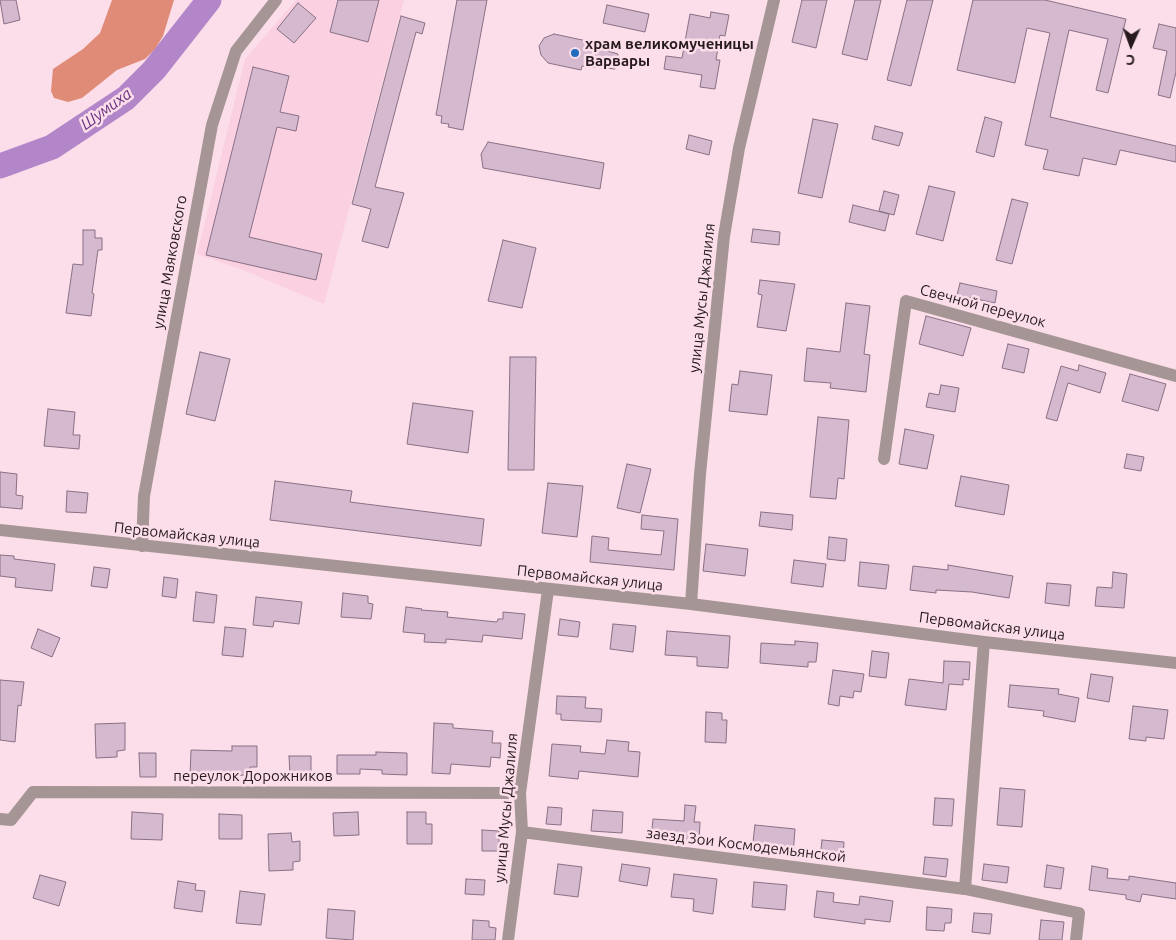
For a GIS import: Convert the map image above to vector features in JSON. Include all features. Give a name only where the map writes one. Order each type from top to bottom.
[{"type":"street","name":"улица Маяковского","points":[[142,546],[144,496],[212,125],[236,51],[276,0]]},
{"type":"street","name":"улица Мусы Джалиля","points":[[691,604],[700,474],[724,236],[740,148],[774,0]]},
{"type":"street","name":"Свечной переулок","points":[[884,459],[906,301],[1176,376]]},
{"type":"street","name":"Первомайская улица","points":[[0,530],[691,604],[984,642],[1176,663]]},
{"type":"street","name":"улица Мусы Джалиля","points":[[508,940],[522,832],[520,792],[548,590]]},
{"type":"street","points":[[965,889],[984,642]]},
{"type":"street","name":"переулок Дорожников","points":[[0,819],[11,820],[33,792],[520,792]]},
{"type":"street","name":"заезд Зои Космодемьянской","points":[[522,832],[965,889],[1079,913],[1076,940]]},
{"type":"shaded area","points":[[112,0],[174,0],[163,36],[155,49],[145,59],[117,70],[82,98],[68,102],[54,98],[51,91],[53,69],[83,49],[100,33]]},
{"type":"shaded area","points":[[296,0],[404,0],[324,304],[243,270],[197,254],[245,59]]},
{"type":"building","points":[[0,0],[16,0],[20,20],[4,24]]},
{"type":"building","points":[[338,0],[379,0],[368,42],[330,32]]},
{"type":"building","points":[[457,0],[487,0],[463,130],[448,127],[449,124],[441,123],[442,116],[436,115]]},
{"type":"building","points":[[802,0],[827,0],[816,48],[792,42]]},
{"type":"building","points":[[855,0],[881,0],[867,60],[842,54]]},
{"type":"building","points":[[907,0],[933,0],[911,86],[887,80]]},
{"type":"building","points":[[973,0],[1045,0],[1126,19],[1108,93],[1096,90],[1108,39],[1069,30],[1050,117],[1176,146],[1176,162],[1120,150],[1116,165],[1083,158],[1079,176],[1043,169],[1048,150],[1025,145],[1050,33],[1027,28],[1015,83],[957,70]]},
{"type":"building","points":[[298,3],[316,18],[294,43],[277,29]]},
{"type":"building","points":[[607,5],[649,14],[645,32],[603,23]]},
{"type":"building","points":[[711,12],[729,15],[725,36],[720,35],[716,60],[720,60],[715,89],[700,87],[702,75],[664,69],[666,56],[682,58],[690,14],[710,18]]},
{"type":"building","points":[[401,16],[425,23],[422,34],[416,32],[375,187],[404,193],[388,248],[362,241],[371,209],[352,204]]},
{"type":"building","points":[[1159,24],[1176,28],[1176,72],[1170,98],[1158,95],[1167,51],[1153,48]]},
{"type":"building","name":"храм великомученицы Варвары","points":[[554,34],[587,41],[587,45],[618,54],[615,69],[582,66],[581,70],[548,63],[541,55],[539,46],[544,38]]},
{"type":"building","points":[[253,67],[289,76],[280,112],[299,116],[296,131],[277,127],[249,237],[322,254],[316,280],[206,255]]},
{"type":"building","points":[[985,117],[1002,122],[994,157],[976,152]]},
{"type":"building","points":[[813,119],[838,124],[822,198],[798,193]]},
{"type":"building","points":[[875,126],[903,133],[899,146],[872,139]]},
{"type":"building","points":[[689,135],[712,141],[709,155],[686,149]]},
{"type":"building","points":[[488,142],[604,163],[600,189],[483,168],[481,154]]},
{"type":"building","points":[[929,186],[955,192],[943,241],[916,234]]},
{"type":"building","points":[[884,191],[899,195],[894,215],[879,211]]},
{"type":"building","points":[[1012,199],[1028,203],[1012,264],[996,260]]},
{"type":"building","points":[[853,205],[889,214],[885,231],[849,222]]},
{"type":"building","points":[[753,229],[780,232],[779,245],[751,242]]},
{"type":"building","points":[[83,230],[95,230],[95,238],[102,238],[102,250],[98,250],[91,316],[66,313],[73,264],[83,265]]},
{"type":"building","points":[[503,240],[536,248],[522,308],[488,301]]},
{"type":"building","points":[[760,280],[795,284],[786,331],[757,327],[762,295],[758,294]]},
{"type":"building","points":[[960,283],[997,291],[995,303],[957,295]]},
{"type":"building","points":[[846,303],[870,306],[864,354],[870,355],[866,392],[830,388],[831,383],[804,381],[807,348],[840,352]]},
{"type":"building","points":[[926,316],[971,328],[963,356],[919,344]]},
{"type":"building","points":[[1008,344],[1029,349],[1024,373],[1002,368]]},
{"type":"building","points":[[200,352],[230,359],[215,421],[186,414]]},
{"type":"building","points":[[510,357],[536,357],[534,470],[508,470]]},
{"type":"building","points":[[1079,365],[1106,373],[1100,393],[1068,383],[1057,421],[1046,418],[1061,366],[1078,371]]},
{"type":"building","points":[[740,371],[772,375],[767,415],[729,411],[732,384],[738,385]]},
{"type":"building","points":[[1130,374],[1166,384],[1158,411],[1122,401]]},
{"type":"building","points":[[941,385],[959,388],[955,412],[926,407],[929,393],[939,395]]},
{"type":"building","points":[[413,403],[473,411],[468,453],[407,444]]},
{"type":"building","points":[[48,409],[75,412],[73,435],[80,435],[79,449],[44,446]]},
{"type":"building","points":[[818,417],[849,420],[844,479],[838,478],[836,499],[810,497]]},
{"type":"building","points":[[905,429],[934,435],[927,469],[899,464]]},
{"type":"building","points":[[1127,454],[1144,457],[1141,471],[1124,468]]},
{"type":"building","points":[[627,464],[651,469],[640,513],[617,508]]},
{"type":"building","points":[[0,472],[17,474],[16,495],[23,496],[22,509],[0,507]]},
{"type":"building","points":[[961,476],[1009,485],[1004,515],[955,506]]},
{"type":"building","points":[[275,481],[352,491],[350,502],[484,519],[481,546],[270,520]]},
{"type":"building","points":[[548,483],[583,486],[577,537],[542,533]]},
{"type":"building","points":[[67,491],[88,493],[86,513],[66,512]]},
{"type":"building","points":[[761,512],[793,515],[792,530],[759,526]]},
{"type":"building","points":[[642,515],[678,519],[674,570],[590,562],[592,536],[609,538],[608,550],[661,555],[664,531],[641,529]]},
{"type":"building","points":[[829,537],[847,539],[845,561],[827,559]]},
{"type":"building","points":[[706,544],[748,549],[745,576],[703,571]]},
{"type":"building","points":[[0,555],[14,556],[14,559],[55,564],[52,591],[15,587],[16,578],[0,576]]},
{"type":"building","points":[[794,560],[826,564],[823,587],[791,583]]},
{"type":"building","points":[[860,562],[889,565],[886,589],[858,586]]},
{"type":"building","points":[[948,565],[1013,576],[1009,598],[972,592],[936,590],[936,593],[910,590],[913,566],[948,570]]},
{"type":"building","points":[[94,567],[110,569],[107,588],[91,586]]},
{"type":"building","points":[[1113,572],[1127,574],[1124,608],[1095,606],[1097,587],[1112,588]]},
{"type":"building","points":[[164,577],[178,579],[176,598],[162,596]]},
{"type":"building","points":[[1047,583],[1071,585],[1069,606],[1045,603]]},
{"type":"building","points":[[196,592],[217,595],[214,623],[193,621]]},
{"type":"building","points":[[343,593],[368,596],[368,603],[373,604],[371,619],[341,617]]},
{"type":"building","points":[[256,597],[302,602],[299,624],[274,621],[273,627],[253,625]]},
{"type":"building","points":[[406,607],[448,612],[447,617],[497,622],[498,619],[503,619],[503,612],[525,614],[522,639],[483,635],[482,642],[446,639],[446,643],[424,642],[425,634],[403,632]]},
{"type":"building","points":[[560,619],[580,622],[578,637],[558,635]]},
{"type":"building","points":[[613,624],[636,626],[633,652],[610,649]]},
{"type":"building","points":[[225,627],[246,629],[243,657],[222,655]]},
{"type":"building","points":[[38,629],[60,638],[52,657],[31,648]]},
{"type":"building","points":[[667,631],[730,636],[728,668],[697,666],[697,657],[665,655]]},
{"type":"building","points":[[795,641],[818,643],[816,662],[808,662],[808,667],[760,663],[761,643],[795,645]]},
{"type":"building","points":[[872,651],[889,653],[886,678],[869,676]]},
{"type":"building","points":[[944,661],[970,662],[969,680],[963,679],[963,685],[949,684],[946,710],[905,705],[909,679],[943,683]]},
{"type":"building","points":[[833,670],[864,674],[861,692],[854,691],[853,698],[840,696],[839,706],[828,704]]},
{"type":"building","points":[[1091,674],[1113,677],[1109,702],[1087,698]]},
{"type":"building","points":[[0,680],[24,682],[21,706],[18,705],[15,742],[0,740]]},
{"type":"building","points":[[1010,685],[1059,689],[1058,694],[1079,698],[1075,722],[1043,716],[1044,711],[1008,707]]},
{"type":"building","points":[[557,696],[586,697],[585,708],[602,709],[601,722],[561,720],[561,714],[556,714]]},
{"type":"building","points":[[1133,706],[1168,710],[1164,739],[1146,737],[1146,741],[1129,739]]},
{"type":"building","points":[[706,712],[722,713],[722,720],[727,720],[726,743],[705,742]]},
{"type":"building","points":[[125,723],[125,750],[117,751],[117,757],[96,758],[95,724]]},
{"type":"building","points":[[434,723],[453,724],[453,728],[493,731],[492,743],[501,743],[500,758],[491,757],[490,767],[451,764],[450,774],[432,773]]},
{"type":"building","points":[[607,740],[629,742],[628,751],[640,752],[638,777],[579,771],[578,779],[549,776],[552,744],[581,746],[580,752],[605,754]]},
{"type":"building","points":[[232,746],[257,746],[257,767],[250,767],[250,775],[190,776],[191,750],[232,751]]},
{"type":"building","points":[[376,752],[407,753],[407,775],[382,774],[382,770],[360,769],[360,774],[337,774],[337,755],[376,755]]},
{"type":"building","points":[[139,753],[156,753],[156,777],[140,777]]},
{"type":"building","points":[[289,756],[311,756],[311,775],[290,775]]},
{"type":"building","points":[[1000,788],[1025,790],[1022,827],[997,825]]},
{"type":"building","points":[[935,798],[954,799],[952,826],[933,825]]},
{"type":"building","points":[[685,805],[696,806],[694,822],[700,822],[699,843],[651,839],[653,819],[684,821]]},
{"type":"building","points":[[548,807],[562,808],[561,825],[546,824]]},
{"type":"building","points":[[593,810],[623,812],[622,833],[591,831]]},
{"type":"building","points":[[132,812],[163,814],[162,840],[131,839]]},
{"type":"building","points":[[358,812],[359,835],[334,836],[333,813]]},
{"type":"building","points":[[407,812],[426,812],[426,824],[432,824],[432,844],[407,844]]},
{"type":"building","points":[[219,814],[242,815],[242,839],[219,839]]},
{"type":"building","points":[[755,825],[795,829],[793,855],[752,850]]},
{"type":"building","points":[[482,830],[499,831],[499,851],[482,851]]},
{"type":"building","points":[[291,833],[292,842],[300,841],[300,861],[293,862],[293,870],[269,871],[268,834]]},
{"type":"building","points":[[822,840],[844,842],[843,861],[820,859]]},
{"type":"building","points":[[925,857],[948,859],[946,877],[923,874]]},
{"type":"building","points":[[558,864],[582,867],[578,897],[554,894]]},
{"type":"building","points":[[622,864],[650,868],[647,886],[619,881]]},
{"type":"building","points":[[984,864],[1009,867],[1007,883],[982,880]]},
{"type":"building","points":[[1047,865],[1064,868],[1061,889],[1044,887]]},
{"type":"building","points":[[1092,866],[1108,869],[1107,878],[1129,880],[1129,876],[1176,883],[1176,899],[1142,894],[1140,902],[1126,899],[1126,895],[1089,890]]},
{"type":"building","points":[[674,874],[717,879],[713,914],[693,911],[694,899],[671,897]]},
{"type":"building","points":[[40,875],[66,882],[59,906],[33,898]]},
{"type":"building","points":[[466,879],[485,880],[484,895],[465,894]]},
{"type":"building","points":[[178,881],[196,884],[195,890],[205,891],[202,912],[174,908]]},
{"type":"building","points":[[754,882],[787,885],[785,910],[752,907]]},
{"type":"building","points":[[240,891],[265,894],[261,925],[236,923]]},
{"type":"building","points":[[817,891],[834,893],[833,902],[859,905],[860,896],[893,901],[890,922],[865,919],[865,924],[814,917]]},
{"type":"building","points":[[927,907],[952,909],[951,923],[945,923],[944,931],[926,930]]},
{"type":"building","points":[[328,909],[355,911],[353,940],[326,938]]},
{"type":"building","points":[[974,913],[992,914],[990,934],[972,932]]},
{"type":"building","points":[[473,920],[489,921],[489,927],[496,928],[495,940],[472,940]]},
{"type":"building","points":[[1041,920],[1064,922],[1062,940],[1039,940]]},
{"type":"waterway","name":"Шумиха","points":[[0,166],[52,147],[126,98],[154,70],[209,0]]},
{"type":"place","name":"храм великомученицы Варвары","points":[[575,53]]}]
